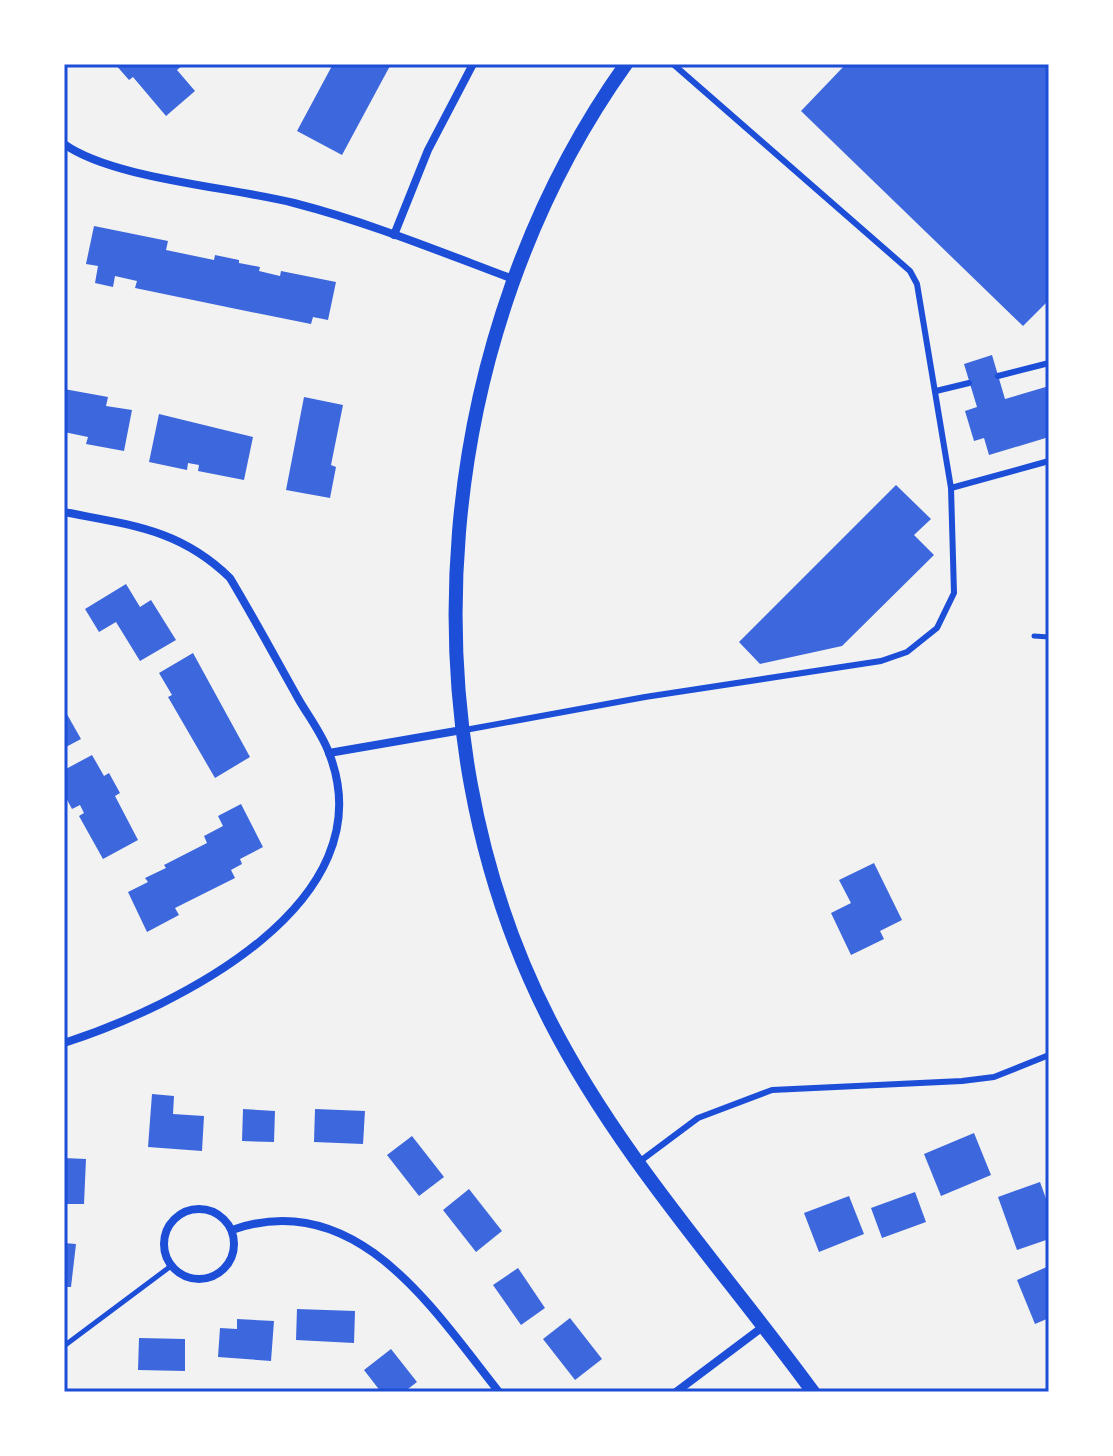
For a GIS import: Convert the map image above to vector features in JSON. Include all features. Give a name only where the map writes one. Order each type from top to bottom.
[{"type":"street","points":[[394,235],[428,150],[473,64]]},
{"type":"street","points":[[626,64],[571,150],[513,279],[487,366],[463,490],[456,606],[462,730],[476,804],[498,888],[549,1018],[593,1099],[813,1392]]},
{"type":"street","points":[[64,144],[107,165],[293,203],[394,235],[513,279]]},
{"type":"street","points":[[64,512],[152,529],[175,538],[213,562],[230,578],[329,753],[337,786],[333,841],[323,869],[286,920],[231,962],[163,1002],[64,1043]]},
{"type":"street","points":[[329,753],[462,730]]},
{"type":"street","points":[[193,1209],[208,1210],[223,1217],[232,1230],[234,1249],[231,1261],[215,1276],[191,1279],[171,1266],[164,1243],[172,1221],[181,1214],[193,1209]]},
{"type":"street","points":[[232,1230],[256,1221],[308,1222],[358,1243],[384,1259],[431,1306],[499,1392]]},
{"type":"street","points":[[676,1392],[765,1326]]},
{"type":"lane","points":[[462,730],[645,697],[881,661],[907,652],[937,628],[954,593],[951,488],[922,297],[910,271],[673,64]]},
{"type":"lane","points":[[998,376],[1049,363]]},
{"type":"lane","points":[[936,391],[969,383]]},
{"type":"lane","points":[[951,488],[1049,461]]},
{"type":"lane","points":[[639,1162],[698,1118],[772,1090],[994,1077],[1049,1055]]},
{"type":"path","points":[[1034,636],[1049,637]]},
{"type":"path","points":[[64,1346],[171,1266]]},
{"type":"building","points":[[115,64],[184,64],[177,70],[195,91],[166,116],[133,77],[129,80]]},
{"type":"building","points":[[333,64],[391,64],[342,155],[297,131]]},
{"type":"building","points":[[846,64],[1049,64],[1049,300],[1023,326],[801,111]]},
{"type":"building","points":[[94,226],[168,241],[166,250],[214,260],[215,255],[239,260],[239,263],[260,267],[259,271],[280,276],[281,271],[336,282],[328,320],[313,317],[311,324],[251,312],[135,288],[137,281],[115,276],[113,287],[95,283],[98,266],[86,264]]},
{"type":"building","points":[[992,355],[1005,399],[1049,386],[1049,437],[989,455],[984,438],[974,441],[965,411],[977,407],[964,364]]},
{"type":"building","points":[[64,389],[108,397],[106,406],[132,410],[124,451],[86,444],[88,437],[64,432]]},
{"type":"building","points":[[304,397],[343,405],[331,465],[336,467],[330,498],[286,490]]},
{"type":"building","points":[[159,414],[253,437],[244,480],[198,471],[199,465],[188,463],[187,470],[149,462]]},
{"type":"building","points":[[896,485],[931,519],[914,535],[934,555],[842,646],[760,664],[739,642]]},
{"type":"building","points":[[126,584],[140,607],[151,600],[176,640],[140,661],[116,622],[99,632],[85,609]]},
{"type":"building","points":[[193,653],[250,757],[215,778],[168,697],[172,695],[159,673]]},
{"type":"building","points":[[64,709],[81,739],[64,748]]},
{"type":"building","points":[[92,755],[104,776],[109,773],[120,793],[115,796],[138,840],[103,859],[79,816],[84,813],[80,805],[72,809],[64,794],[64,770]]},
{"type":"building","points":[[241,804],[263,847],[240,859],[242,864],[231,870],[235,878],[175,908],[179,915],[147,932],[128,892],[148,882],[145,878],[166,868],[164,865],[207,843],[204,836],[223,826],[218,816]]},
{"type":"building","points":[[874,863],[902,920],[880,931],[884,939],[851,955],[831,913],[851,903],[839,880]]},
{"type":"building","points":[[152,1094],[174,1096],[173,1114],[204,1116],[202,1151],[148,1147]]},
{"type":"building","points":[[243,1109],[275,1111],[274,1142],[242,1141]]},
{"type":"building","points":[[315,1109],[365,1111],[363,1144],[314,1142]]},
{"type":"building","points":[[974,1133],[991,1175],[941,1196],[924,1154]]},
{"type":"building","points":[[412,1136],[444,1177],[419,1196],[387,1155]]},
{"type":"building","points":[[64,1158],[86,1159],[84,1204],[64,1204]]},
{"type":"building","points":[[1040,1182],[1049,1207],[1049,1239],[1017,1250],[998,1197]]},
{"type":"building","points":[[469,1189],[502,1231],[476,1252],[443,1210]]},
{"type":"building","points":[[915,1192],[926,1222],[882,1238],[871,1208]]},
{"type":"building","points":[[849,1196],[864,1234],[819,1252],[804,1213]]},
{"type":"building","points":[[64,1243],[76,1244],[71,1287],[64,1287]]},
{"type":"building","points":[[1049,1266],[1049,1318],[1035,1324],[1017,1280]]},
{"type":"building","points":[[518,1268],[545,1308],[521,1325],[493,1285]]},
{"type":"building","points":[[297,1309],[355,1311],[354,1343],[296,1340]]},
{"type":"building","points":[[570,1318],[602,1359],[575,1380],[543,1339]]},
{"type":"building","points":[[237,1319],[274,1321],[271,1361],[218,1357],[220,1328],[237,1329]]},
{"type":"building","points":[[139,1338],[185,1339],[185,1371],[138,1370]]},
{"type":"building","points":[[391,1349],[417,1382],[404,1392],[381,1392],[364,1370]]}]
